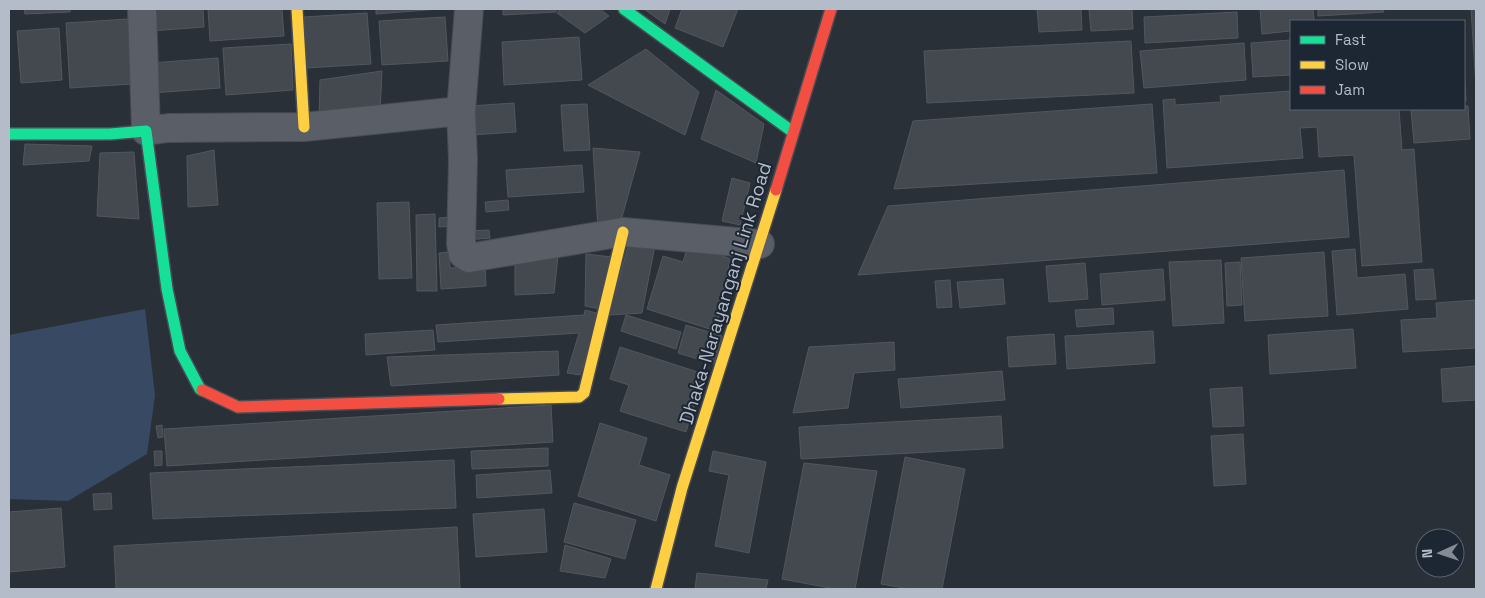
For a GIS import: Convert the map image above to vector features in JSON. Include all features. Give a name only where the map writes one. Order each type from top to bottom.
[{"type":"main road","points":[[297,9],[299,127]]},
{"type":"main road","points":[[624,9],[793,132]]},
{"type":"main road","name":"Dhaka-Narayanganj Link Road","points":[[656,589],[682,488],[760,244],[831,9]]},
{"type":"main road","points":[[9,134],[110,134],[157,129],[167,289],[180,351],[200,389],[238,406],[579,397],[584,393],[623,232]]},
{"type":"street","points":[[142,9],[157,129],[299,127],[461,111]]},
{"type":"street","points":[[469,9],[461,111],[463,160],[461,244],[463,254],[469,258],[623,232],[760,244]]},
{"type":"water","points":[[145,309],[155,395],[147,454],[68,501],[9,499],[9,335]]},
{"type":"building","points":[[24,9],[70,9],[70,12],[25,14]]},
{"type":"building","points":[[149,9],[203,9],[204,27],[150,31]]},
{"type":"building","points":[[208,9],[282,9],[284,36],[210,41]]},
{"type":"building","points":[[376,9],[439,9],[376,14]]},
{"type":"building","points":[[503,9],[556,9],[556,12],[503,15]]},
{"type":"building","points":[[560,9],[600,9],[609,16],[585,33],[557,13]]},
{"type":"building","points":[[644,9],[670,9],[665,24]]},
{"type":"building","points":[[682,9],[738,9],[723,47],[675,28]]},
{"type":"building","points":[[1037,9],[1081,9],[1082,30],[1039,32]]},
{"type":"building","points":[[1089,9],[1132,9],[1133,29],[1091,31]]},
{"type":"building","points":[[1260,9],[1313,9],[1314,20],[1290,20],[1290,31],[1262,34]]},
{"type":"building","points":[[1318,9],[1383,9],[1384,12],[1318,16]]},
{"type":"building","points":[[1471,9],[1476,9],[1476,86]]},
{"type":"building","points":[[1237,12],[1238,38],[1145,43],[1144,17]]},
{"type":"building","points":[[367,13],[371,64],[307,68],[304,17]]},
{"type":"building","points":[[445,17],[448,61],[382,65],[379,21]]},
{"type":"building","points":[[128,19],[132,84],[70,88],[66,23]]},
{"type":"building","points":[[59,28],[62,80],[21,83],[17,31]]},
{"type":"building","points":[[579,37],[582,80],[504,85],[502,42]]},
{"type":"building","points":[[1290,40],[1290,75],[1253,77],[1251,43]]},
{"type":"building","points":[[1131,41],[1134,93],[927,103],[924,51]]},
{"type":"building","points":[[1244,43],[1246,80],[1144,88],[1140,51]]},
{"type":"building","points":[[291,44],[293,90],[226,95],[223,48]]},
{"type":"building","points":[[646,49],[699,92],[685,135],[588,85]]},
{"type":"building","points":[[218,58],[220,88],[152,93],[150,63]]},
{"type":"building","points":[[382,71],[380,112],[319,121],[320,80]]},
{"type":"building","points":[[716,90],[764,124],[756,163],[701,139]]},
{"type":"building","points":[[1290,91],[1290,110],[1399,110],[1402,150],[1414,149],[1422,262],[1362,266],[1354,155],[1319,157],[1317,127],[1300,128],[1303,158],[1167,168],[1163,100],[1175,99],[1175,105],[1221,102],[1220,96]]},
{"type":"building","points":[[514,103],[516,132],[472,135],[470,106]]},
{"type":"building","points":[[587,104],[590,150],[564,151],[561,105]]},
{"type":"building","points":[[1152,104],[1157,173],[894,189],[913,121]]},
{"type":"building","points":[[1465,106],[1468,106],[1470,139],[1414,143],[1411,110],[1465,110]]},
{"type":"building","points":[[25,144],[92,146],[89,161],[23,165]]},
{"type":"building","points":[[593,148],[640,152],[619,228],[598,229]]},
{"type":"building","points":[[214,150],[218,205],[188,207],[187,156]]},
{"type":"building","points":[[134,152],[139,219],[97,216],[100,153]]},
{"type":"building","points":[[582,165],[584,192],[508,197],[506,170]]},
{"type":"building","points":[[1344,170],[1349,237],[858,275],[888,206]]},
{"type":"building","points":[[732,178],[750,183],[740,225],[722,221]]},
{"type":"building","points":[[508,200],[509,210],[486,212],[485,202]]},
{"type":"building","points":[[409,202],[412,278],[379,279],[377,203]]},
{"type":"building","points":[[435,214],[437,291],[417,291],[416,215]]},
{"type":"building","points":[[454,217],[455,226],[439,227],[439,218]]},
{"type":"building","points":[[489,230],[490,238],[467,240],[467,231]]},
{"type":"building","points":[[631,236],[656,240],[642,313],[609,315]]},
{"type":"building","points":[[689,242],[730,259],[716,331],[647,309],[663,256],[683,262]]},
{"type":"building","points":[[1355,249],[1357,278],[1405,274],[1408,309],[1337,315],[1332,251]]},
{"type":"building","points":[[449,252],[450,268],[485,266],[486,286],[441,289],[439,253]]},
{"type":"building","points":[[1324,252],[1328,316],[1245,321],[1241,258]]},
{"type":"building","points":[[586,254],[612,257],[600,309],[585,306]]},
{"type":"building","points":[[558,256],[554,293],[515,295],[515,257]]},
{"type":"building","points":[[1221,260],[1224,323],[1173,326],[1169,262]]},
{"type":"building","points":[[1240,262],[1242,305],[1227,306],[1225,263]]},
{"type":"building","points":[[1085,263],[1088,299],[1049,302],[1046,266]]},
{"type":"building","points":[[1163,269],[1165,300],[1102,305],[1100,274]]},
{"type":"building","points":[[1433,269],[1436,299],[1416,300],[1414,270]]},
{"type":"building","points":[[1003,279],[1005,304],[960,308],[957,282]]},
{"type":"building","points":[[950,280],[952,307],[937,308],[935,281]]},
{"type":"building","points":[[1476,300],[1476,348],[1403,352],[1401,320],[1437,318],[1436,303]]},
{"type":"building","points":[[1113,308],[1114,324],[1077,327],[1075,310]]},
{"type":"building","points":[[585,310],[600,314],[580,375],[567,373],[579,333],[438,342],[436,325],[584,315]]},
{"type":"building","points":[[626,315],[681,332],[676,349],[621,331]]},
{"type":"building","points":[[686,325],[722,336],[714,364],[678,353]]},
{"type":"building","points":[[1353,329],[1356,368],[1270,374],[1268,335]]},
{"type":"building","points":[[433,330],[435,350],[366,355],[365,334]]},
{"type":"building","points":[[1153,331],[1155,363],[1067,369],[1065,336]]},
{"type":"building","points":[[1054,334],[1056,364],[1009,367],[1007,337]]},
{"type":"building","points":[[894,342],[895,370],[854,373],[848,408],[793,413],[809,347]]},
{"type":"building","points":[[620,347],[704,374],[686,432],[620,411],[629,385],[610,379]]},
{"type":"building","points":[[558,351],[559,375],[391,386],[387,357]]},
{"type":"building","points":[[1476,366],[1476,400],[1443,402],[1441,369]]},
{"type":"building","points":[[1002,371],[1005,400],[901,408],[898,379]]},
{"type":"building","points":[[1242,387],[1244,426],[1213,427],[1210,389]]},
{"type":"building","points":[[551,405],[553,442],[167,466],[164,429]]},
{"type":"building","points":[[1001,416],[1003,448],[801,459],[799,427]]},
{"type":"building","points":[[600,423],[647,438],[639,465],[670,475],[656,521],[578,496]]},
{"type":"building","points":[[162,425],[163,437],[158,438],[156,426]]},
{"type":"building","points":[[1243,434],[1246,484],[1214,486],[1211,436]]},
{"type":"building","points":[[548,448],[548,466],[472,469],[471,451]]},
{"type":"building","points":[[154,451],[162,451],[162,465],[155,466]]},
{"type":"building","points":[[713,451],[766,462],[749,553],[715,546],[729,475],[709,471]]},
{"type":"building","points":[[905,457],[965,469],[942,589],[910,589],[881,584]]},
{"type":"building","points":[[454,460],[456,508],[153,519],[150,473]]},
{"type":"building","points":[[804,463],[877,471],[855,589],[835,589],[782,579]]},
{"type":"building","points":[[550,470],[552,493],[477,498],[476,475]]},
{"type":"building","points":[[111,493],[112,509],[94,510],[93,494]]},
{"type":"building","points":[[574,503],[636,520],[625,559],[564,542]]},
{"type":"building","points":[[61,508],[65,567],[9,572],[9,512]]},
{"type":"building","points":[[544,509],[547,552],[476,557],[473,514]]},
{"type":"building","points":[[457,527],[460,589],[116,589],[114,546]]},
{"type":"building","points":[[565,545],[611,559],[605,578],[560,571]]},
{"type":"building","points":[[697,573],[768,580],[766,589],[695,589]]},
{"type":"traffic: fast","points":[[624,9],[793,132]]},
{"type":"traffic: fast","points":[[9,134],[110,134],[146,131],[167,289],[180,351],[202,390]]},
{"type":"traffic: slow","points":[[297,9],[304,127]]},
{"type":"traffic: slow","points":[[656,589],[682,488],[776,190]]},
{"type":"traffic: slow","points":[[499,399],[579,397],[584,393],[623,232]]},
{"type":"traffic: jam","points":[[776,190],[831,9]]},
{"type":"traffic: jam","points":[[202,390],[238,407],[499,399]]}]
